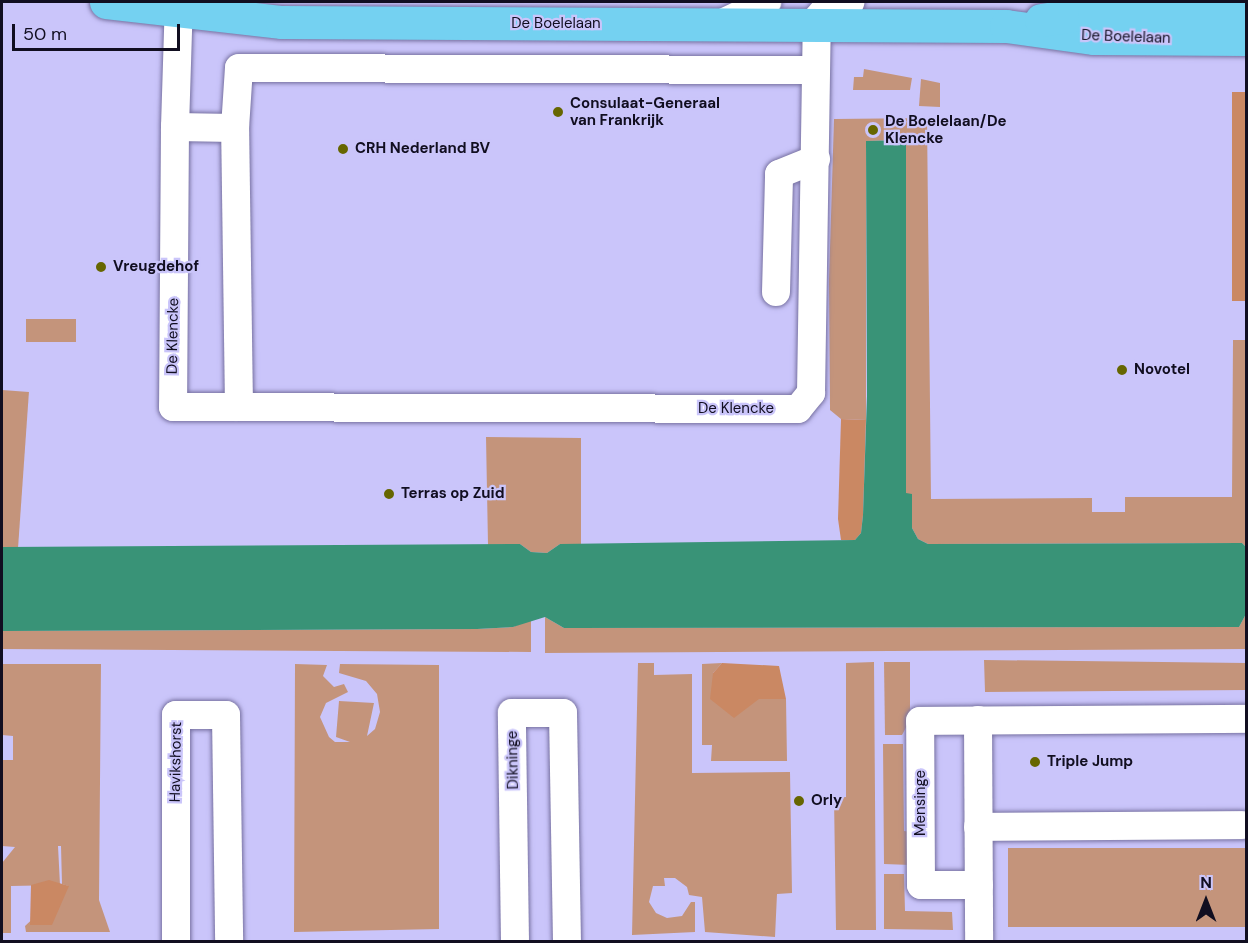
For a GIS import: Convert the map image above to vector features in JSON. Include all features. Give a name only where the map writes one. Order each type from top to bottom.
[{"type":"main road","name":"De Boelelaan","points":[[106,2],[176,5],[282,22],[389,25],[722,23],[1006,26],[1094,38],[1246,39]]},
{"type":"main road","name":"De Boelelaan","points":[[1006,26],[1094,12],[1246,12]]},
{"type":"street","points":[[722,23],[767,2]]},
{"type":"street","points":[[816,25],[822,10],[850,2]]},
{"type":"street","name":"De Klencke","points":[[176,5],[173,407],[798,409],[811,393],[816,159],[816,25]]},
{"type":"street","points":[[239,407],[235,128],[239,68],[816,70]]},
{"type":"street","points":[[175,127],[235,128]]},
{"type":"street","points":[[776,292],[779,174],[816,159]]},
{"type":"street","name":"Dikninge","points":[[515,942],[512,713],[563,713],[567,942]]},
{"type":"street","name":"Havikshorst","points":[[176,942],[176,715],[226,715],[229,942]]},
{"type":"street","name":"Mensinge","points":[[979,885],[921,885],[920,721],[1246,719]]},
{"type":"street","points":[[978,720],[979,942]]},
{"type":"street","points":[[978,826],[1242,825]]},
{"type":"shaded area","points":[[864,69],[912,78],[910,90],[853,90],[854,77],[863,77]]},
{"type":"shaded area","points":[[921,79],[940,83],[940,107],[919,106]]},
{"type":"shaded area","points":[[1232,92],[1246,92],[1246,301],[1232,301]]},
{"type":"shaded area","points":[[927,118],[931,499],[1092,498],[1092,512],[1125,512],[1125,497],[1232,497],[1233,340],[1246,340],[1246,547],[1242,543],[928,544],[918,539],[912,528],[912,494],[906,494],[906,140],[866,141],[866,420],[841,419],[830,410],[829,281],[834,119]]},
{"type":"shaded area","points":[[906,140],[906,493],[912,494],[912,528],[918,539],[928,544],[1242,543],[1246,547],[1246,614],[1239,627],[564,628],[545,617],[513,627],[477,629],[2,631],[2,547],[520,544],[531,552],[547,553],[560,544],[855,540],[861,533],[863,515],[867,396],[866,141]]},
{"type":"shaded area","points":[[26,319],[76,319],[76,342],[26,342]]},
{"type":"shaded area","points":[[2,390],[29,392],[18,549],[2,548]]},
{"type":"shaded area","points":[[841,419],[866,420],[863,515],[861,533],[855,540],[841,540],[838,519]]},
{"type":"shaded area","points":[[486,437],[581,438],[581,546],[560,544],[547,553],[531,552],[520,544],[488,545]]},
{"type":"shaded area","points":[[1246,614],[1246,649],[545,653],[545,617],[564,628],[1239,627]]},
{"type":"shaded area","points":[[531,619],[531,652],[2,649],[2,631],[477,629],[513,627]]},
{"type":"shaded area","points":[[984,660],[1246,663],[1246,690],[985,692]]},
{"type":"shaded area","points":[[874,662],[876,930],[836,930],[834,798],[846,797],[846,663]]},
{"type":"shaded area","points":[[884,662],[910,662],[910,720],[902,735],[885,735]]},
{"type":"shaded area","points":[[638,663],[654,663],[654,675],[692,674],[692,773],[790,772],[792,893],[777,894],[775,937],[705,932],[702,897],[689,895],[687,887],[675,878],[664,878],[665,886],[653,886],[649,902],[656,913],[667,918],[682,916],[691,902],[695,902],[695,932],[632,935]]},
{"type":"shaded area","points":[[722,663],[713,673],[759,699],[786,699],[787,761],[711,761],[712,745],[702,745],[702,664]]},
{"type":"shaded area","points":[[722,663],[779,666],[786,699],[759,699],[734,718],[710,699],[713,673]]},
{"type":"shaded area","points":[[2,664],[101,664],[99,900],[110,932],[26,932],[25,926],[68,886],[62,884],[61,846],[58,846],[60,885],[11,886],[11,933],[2,933],[2,863],[15,847],[2,846],[2,760],[13,760],[13,736],[2,735]]},
{"type":"shaded area","points":[[295,664],[327,665],[323,676],[334,687],[344,684],[348,692],[326,703],[320,717],[329,737],[335,742],[350,742],[336,737],[339,701],[374,703],[367,736],[375,729],[380,712],[377,694],[366,681],[339,673],[340,664],[439,665],[439,929],[294,932]]},
{"type":"shaded area","points":[[883,744],[903,744],[904,831],[911,832],[911,865],[884,864]]},
{"type":"shaded area","points":[[1008,848],[1246,848],[1246,927],[1008,927]]},
{"type":"shaded area","points":[[884,874],[904,874],[905,911],[952,912],[953,930],[884,929]]},
{"type":"shaded area","points":[[49,880],[69,886],[52,925],[30,925],[31,885]]},
{"type":"place","name":"Consulaat-Generaal van Frankrijk","points":[[558,112]]},
{"type":"place","name":"De Boelelaan/De Klencke","points":[[873,130]]},
{"type":"place","name":"CRH Nederland BV","points":[[343,149]]},
{"type":"place","name":"Vreugdehof","points":[[101,267]]},
{"type":"place","name":"Novotel","points":[[1122,370]]},
{"type":"place","name":"Terras op Zuid","points":[[389,494]]},
{"type":"place","name":"Triple Jump","points":[[1035,762]]},
{"type":"place","name":"Orly","points":[[799,801]]}]
